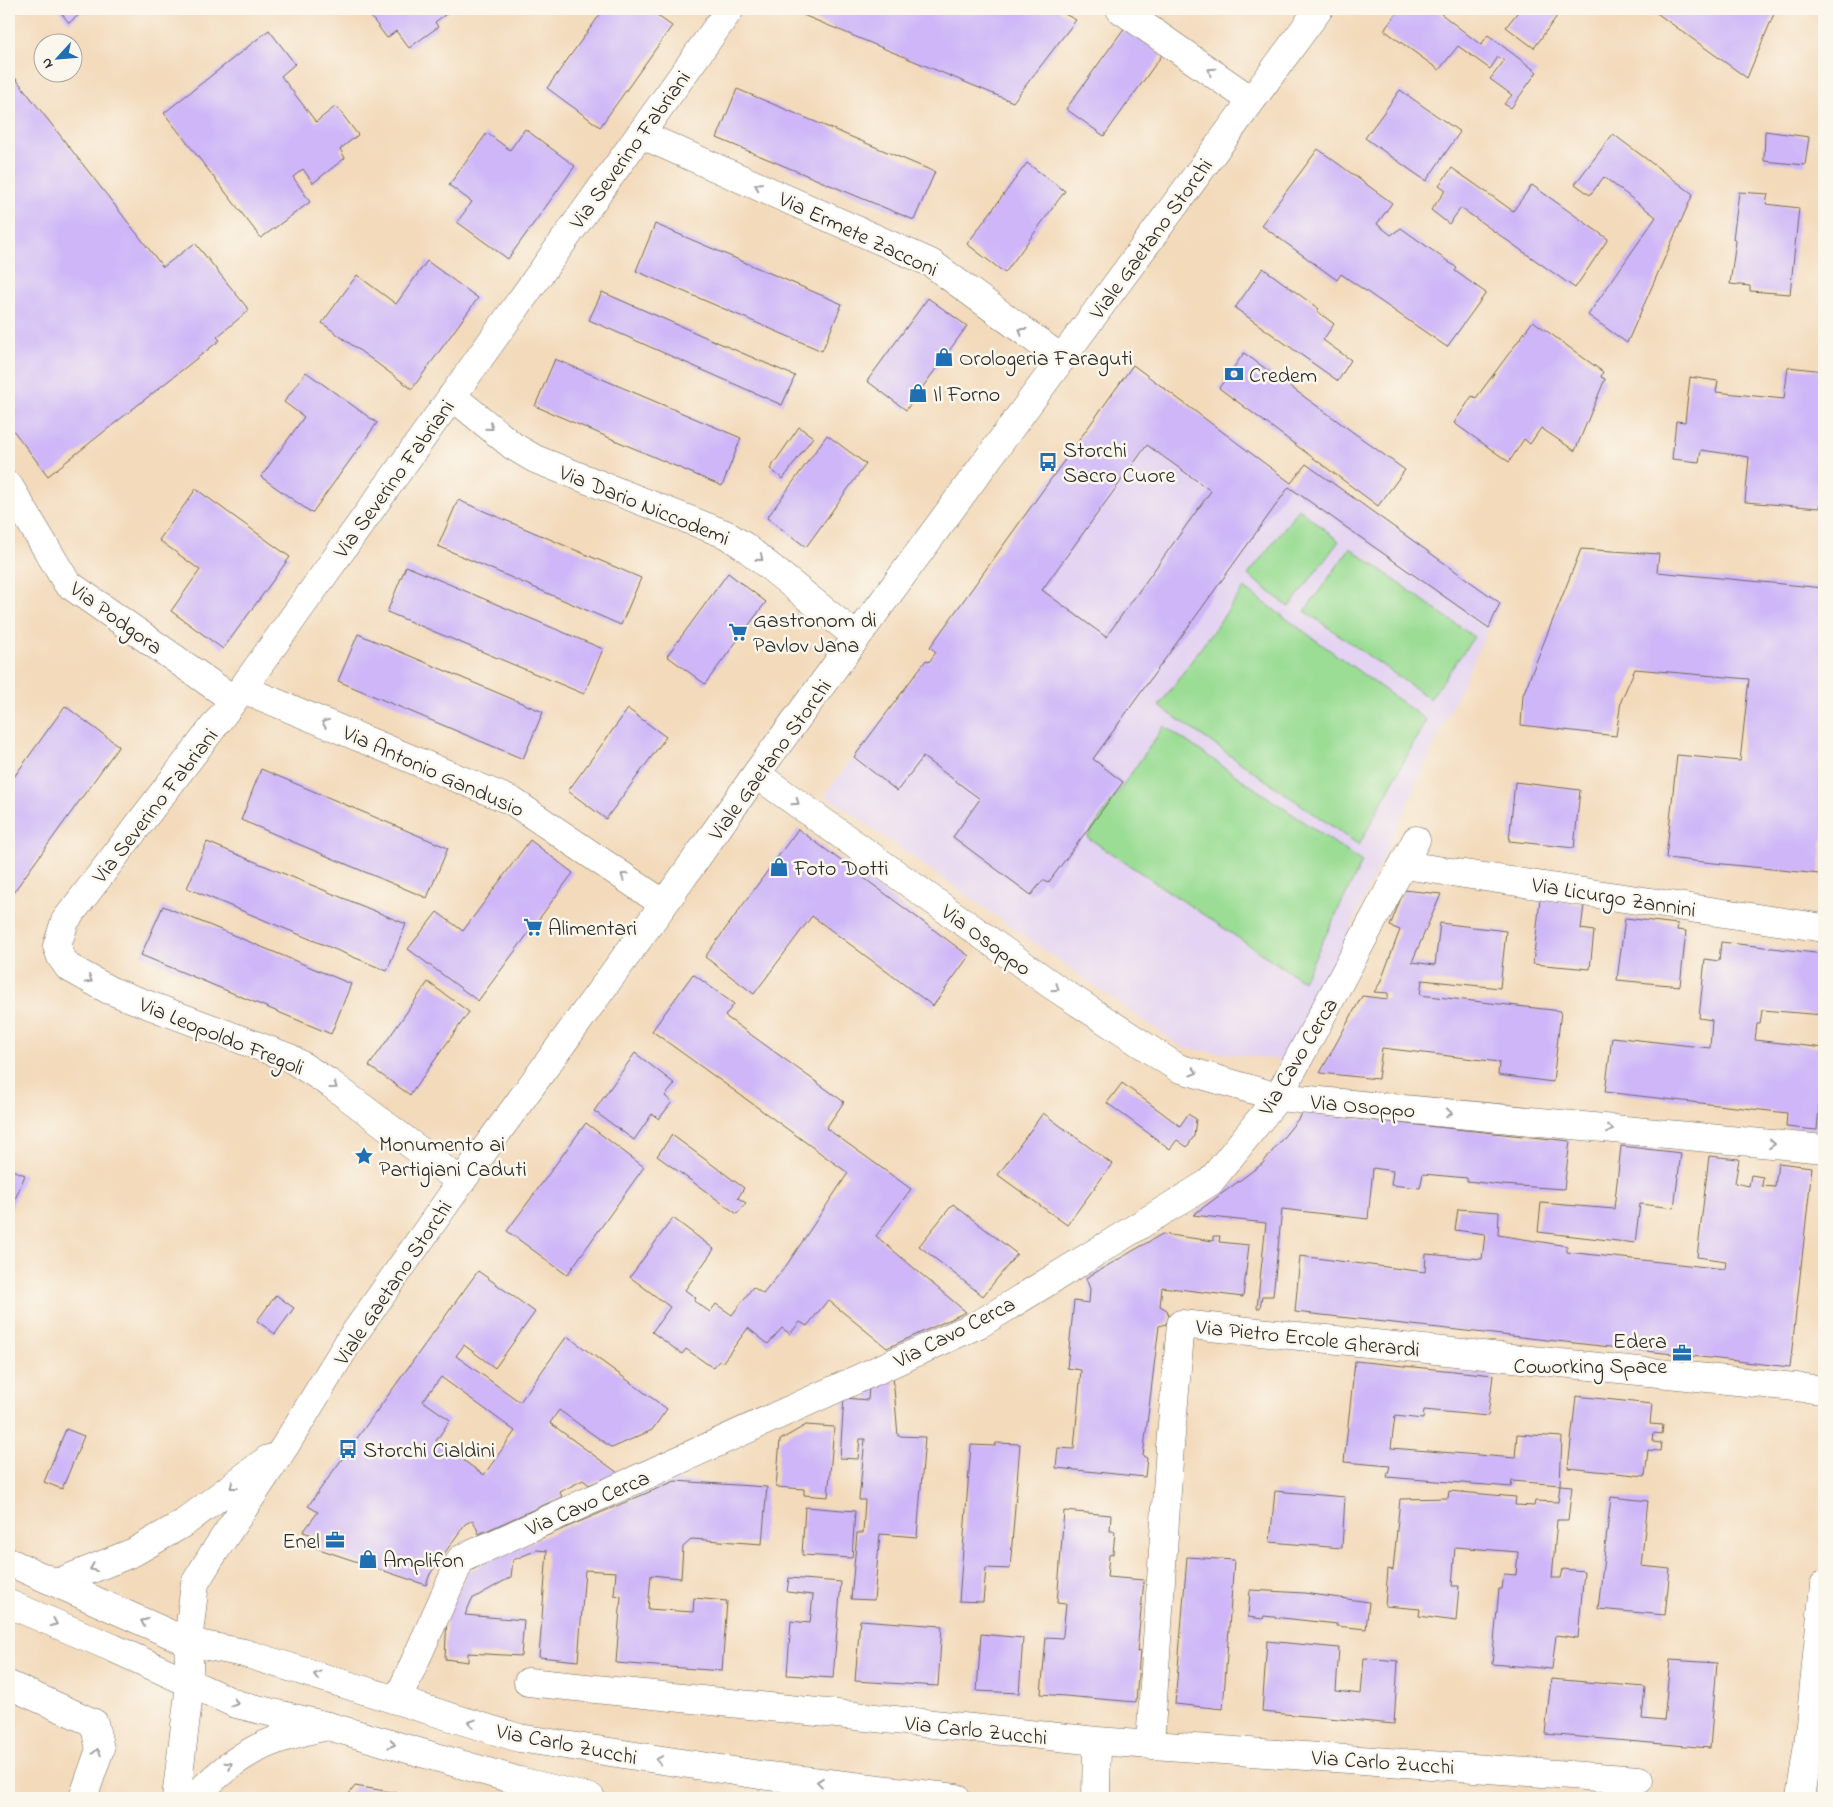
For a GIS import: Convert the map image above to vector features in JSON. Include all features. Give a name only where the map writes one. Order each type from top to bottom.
[{"type":"street","name":"Via Severino Fabriani","points":[[57,946],[65,921],[238,695],[730,9]]},
{"type":"street","points":[[1120,9],[1251,100]]},
{"type":"street","name":"Viale Gaetano Storchi","points":[[176,1798],[190,1685],[188,1642],[195,1584],[285,1446],[349,1341],[460,1182],[664,904],[756,774],[1319,9]]},
{"type":"street","name":"Via Ermete Zacconi","points":[[640,134],[931,263],[1062,359]]},
{"type":"street","name":"Via Dario Niccodemi","points":[[452,396],[513,446],[535,460],[724,534],[744,546],[858,637]]},
{"type":"street","name":"Via Podgora","points":[[9,486],[67,583],[238,695]]},
{"type":"street","name":"Via Antonio Gandusio","points":[[238,695],[512,801],[664,904]]},
{"type":"street","name":"Via Osoppo","points":[[756,774],[1053,986],[1178,1068],[1278,1097],[1824,1149]]},
{"type":"street","name":"Via Cavo Cerca","points":[[398,1699],[461,1559],[981,1323],[1210,1182],[1278,1097],[1416,840]]},
{"type":"street","name":"Via Licurgo Zannini","points":[[1404,865],[1824,928]]},
{"type":"street","name":"Via Leopoldo Fregoli","points":[[57,946],[61,958],[68,967],[109,990],[290,1058],[331,1084],[460,1182]]},
{"type":"street","name":"Via Pietro Ercole Gherardi","points":[[1150,1744],[1167,1483],[1180,1324],[1824,1390]]},
{"type":"street","name":"Viale Gaetano Storchi","points":[[56,1583],[134,1552],[184,1524],[285,1446]]},
{"type":"street","name":"Via Carlo Zucchi","points":[[9,1562],[188,1642],[244,1652],[519,1738],[760,1775],[956,1798]]},
{"type":"street","points":[[1800,1798],[1820,1680],[1824,1585]]},
{"type":"street","name":"Via Carlo Zucchi","points":[[9,1604],[113,1648],[190,1685],[236,1704],[328,1726],[519,1782],[591,1798]]},
{"type":"street","name":"Via Carlo Zucchi","points":[[528,1682],[1097,1741],[1639,1780]]},
{"type":"street","points":[[9,1685],[94,1723],[100,1749],[83,1798]]},
{"type":"street","points":[[194,1798],[222,1770],[254,1748],[290,1733],[328,1726]]},
{"type":"street","points":[[1096,1798],[1097,1741]]},
{"type":"shaded area","points":[[1133,365],[1291,483],[1306,464],[1500,603],[1289,1061],[1183,1048],[825,795],[926,660],[930,661]]},
{"type":"green space","points":[[1299,509],[1339,541],[1289,607],[1248,575]]},
{"type":"green space","points":[[1350,548],[1474,637],[1430,699],[1305,611]]},
{"type":"green space","points":[[1244,588],[1426,720],[1359,845],[1159,706]]},
{"type":"green space","points":[[1164,726],[1362,862],[1303,981],[1087,837]]},
{"type":"building","points":[[58,9],[86,9],[69,23]]},
{"type":"building","points":[[365,9],[453,9],[435,22],[438,27],[409,48],[396,31],[387,38]]},
{"type":"building","points":[[604,9],[648,9],[672,26],[600,127],[547,88]]},
{"type":"building","points":[[1061,9],[1059,11],[1076,20],[1013,102],[791,10]]},
{"type":"building","points":[[1400,9],[1435,9],[1481,45],[1488,35],[1537,72],[1511,108],[1504,104],[1512,95],[1490,79],[1504,61],[1498,57],[1490,69],[1458,46],[1439,70],[1384,30]]},
{"type":"building","points":[[1520,9],[1562,9],[1534,48],[1506,27]]},
{"type":"building","points":[[1651,9],[1776,9],[1747,78]]},
{"type":"building","points":[[1125,27],[1162,55],[1104,136],[1066,109]]},
{"type":"building","points":[[269,30],[295,64],[281,76],[316,122],[336,106],[358,135],[340,149],[345,158],[313,183],[303,169],[293,177],[310,202],[261,238],[164,113]]},
{"type":"building","points":[[9,70],[163,267],[195,243],[249,310],[217,337],[220,340],[48,476],[9,425]]},
{"type":"building","points":[[737,89],[935,172],[914,220],[717,138]]},
{"type":"building","points":[[1400,90],[1460,132],[1426,181],[1365,138]]},
{"type":"building","points":[[525,129],[575,166],[508,259],[457,222],[472,202],[449,185],[487,133],[510,150]]},
{"type":"building","points":[[1765,131],[1809,137],[1805,165],[1764,161]]},
{"type":"building","points":[[1613,134],[1693,194],[1627,343],[1588,315],[1656,217],[1604,177],[1590,195],[1575,184]]},
{"type":"building","points":[[1318,149],[1392,203],[1377,224],[1391,235],[1401,228],[1457,268],[1455,271],[1486,293],[1447,347],[1341,274],[1337,280],[1261,225]]},
{"type":"building","points":[[1027,163],[1065,191],[1005,273],[967,244]]},
{"type":"building","points":[[1452,168],[1513,211],[1532,185],[1608,239],[1575,288],[1461,208],[1449,224],[1431,210],[1446,190],[1439,185]]},
{"type":"building","points":[[1739,192],[1768,194],[1766,204],[1799,208],[1790,294],[1750,291],[1750,286],[1730,284],[1736,241],[1733,239]]},
{"type":"building","points":[[655,224],[842,304],[822,351],[636,271]]},
{"type":"building","points":[[427,261],[478,298],[412,389],[322,323],[357,275],[396,304]]},
{"type":"building","points":[[1263,268],[1319,309],[1317,311],[1334,324],[1323,340],[1351,360],[1338,381],[1235,308]]},
{"type":"building","points":[[602,292],[795,376],[782,405],[589,320]]},
{"type":"building","points":[[928,298],[967,326],[906,410],[867,381]]},
{"type":"building","points":[[1533,321],[1603,372],[1601,377],[1605,379],[1575,451],[1541,428],[1530,444],[1524,439],[1509,462],[1454,423],[1472,396],[1476,398]]},
{"type":"building","points":[[1244,353],[1405,470],[1378,506],[1219,388]]},
{"type":"building","points":[[555,359],[741,438],[722,486],[535,406]]},
{"type":"building","points":[[1133,365],[1291,483],[1306,464],[1500,603],[1489,628],[1289,487],[1093,759],[1123,782],[1048,883],[1043,880],[1031,895],[953,837],[980,799],[923,757],[897,791],[854,757],[926,660],[929,662],[936,652],[930,647]],"holes":[[[1147,445],[1211,491],[1106,637],[1042,590]]]},
{"type":"building","points":[[1788,367],[1824,371],[1824,471],[1820,508],[1745,502],[1749,457],[1701,450],[1699,462],[1672,459],[1676,421],[1685,422],[1690,377],[1718,381],[1716,392],[1784,399]]},
{"type":"building","points":[[306,372],[377,423],[312,513],[261,477],[304,417],[284,402]]},
{"type":"building","points":[[799,427],[813,437],[783,479],[770,469]]},
{"type":"building","points":[[827,435],[866,464],[806,547],[767,518]]},
{"type":"building","points":[[196,489],[290,557],[223,649],[171,611],[200,570],[159,540]]},
{"type":"building","points":[[458,500],[641,578],[621,625],[438,546]]},
{"type":"building","points":[[1581,549],[1659,554],[1657,572],[1824,588],[1824,828],[1819,874],[1666,858],[1677,755],[1740,761],[1749,679],[1635,669],[1621,701],[1616,736],[1521,725],[1523,695]]},
{"type":"building","points":[[406,566],[603,649],[584,694],[387,612]]},
{"type":"building","points":[[728,573],[766,602],[705,684],[667,656]]},
{"type":"building","points":[[358,634],[543,712],[523,759],[338,681]]},
{"type":"building","points":[[65,706],[119,746],[13,893],[9,890],[9,784]]},
{"type":"building","points":[[628,709],[666,737],[606,819],[568,791]]},
{"type":"building","points":[[261,769],[448,848],[427,898],[241,820]]},
{"type":"building","points":[[1515,782],[1580,790],[1574,848],[1509,841]]},
{"type":"building","points":[[798,829],[969,956],[933,1006],[812,916],[754,994],[705,957]]},
{"type":"building","points":[[530,840],[573,873],[478,1001],[408,949],[437,912],[463,931]]},
{"type":"building","points":[[207,842],[406,924],[387,971],[187,888]]},
{"type":"building","points":[[1404,890],[1441,894],[1412,962],[1435,965],[1440,923],[1506,931],[1500,988],[1422,980],[1420,995],[1561,1011],[1553,1082],[1498,1075],[1499,1062],[1382,1048],[1378,1079],[1320,1073],[1362,996],[1388,999],[1388,993],[1374,992],[1380,983],[1400,930],[1390,926]]},
{"type":"building","points":[[1540,899],[1584,905],[1581,929],[1594,931],[1590,969],[1533,964]]},
{"type":"building","points":[[163,906],[351,984],[331,1034],[141,955]]},
{"type":"building","points":[[1625,918],[1678,924],[1677,930],[1686,931],[1680,986],[1617,980]]},
{"type":"building","points":[[1721,942],[1824,954],[1824,1015],[1762,1010],[1760,1024],[1757,1024],[1755,1040],[1824,1048],[1817,1130],[1786,1127],[1787,1113],[1605,1092],[1612,1037],[1710,1048],[1712,1020],[1699,1018],[1705,959],[1719,961]]},
{"type":"building","points":[[693,974],[734,1004],[725,1016],[844,1102],[826,1128],[911,1189],[876,1236],[966,1312],[887,1348],[828,1300],[807,1326],[800,1322],[790,1334],[782,1328],[768,1344],[748,1328],[722,1363],[719,1361],[713,1368],[686,1349],[682,1354],[652,1332],[670,1307],[630,1277],[673,1218],[714,1249],[685,1290],[696,1298],[694,1301],[710,1312],[716,1304],[732,1315],[753,1287],[763,1294],[786,1266],[848,1173],[652,1031]]},
{"type":"building","points":[[428,982],[469,1012],[410,1095],[369,1066]]},
{"type":"building","points":[[635,1053],[675,1084],[665,1096],[672,1102],[659,1119],[652,1114],[634,1140],[594,1111]]},
{"type":"building","points":[[1122,1083],[1180,1126],[1188,1114],[1196,1119],[1194,1136],[1187,1147],[1177,1140],[1170,1149],[1107,1103]]},
{"type":"building","points":[[1043,1113],[1112,1164],[1067,1225],[998,1175]]},
{"type":"building","points":[[1303,1113],[1570,1141],[1564,1189],[1502,1185],[1467,1181],[1467,1178],[1423,1174],[1420,1188],[1391,1185],[1393,1171],[1373,1168],[1368,1219],[1282,1209],[1273,1296],[1262,1296],[1260,1308],[1257,1308],[1266,1223],[1193,1215],[1262,1164]]},
{"type":"building","points":[[586,1123],[644,1167],[567,1275],[507,1231]]},
{"type":"building","points":[[672,1135],[744,1188],[738,1198],[746,1203],[737,1214],[657,1156]]},
{"type":"building","points":[[1621,1146],[1681,1153],[1674,1208],[1640,1204],[1635,1243],[1538,1232],[1541,1203],[1614,1209]]},
{"type":"building","points":[[1709,1156],[1739,1159],[1735,1183],[1749,1186],[1751,1175],[1763,1177],[1762,1186],[1775,1187],[1778,1163],[1812,1167],[1790,1367],[1295,1312],[1300,1256],[1425,1272],[1426,1254],[1482,1259],[1485,1234],[1455,1230],[1458,1209],[1499,1212],[1498,1235],[1567,1246],[1567,1252],[1725,1269],[1726,1261],[1697,1257]]},
{"type":"building","points":[[9,1169],[25,1175],[9,1214]]},
{"type":"building","points":[[953,1204],[1017,1254],[983,1296],[919,1246]]},
{"type":"building","points":[[1162,1234],[1213,1241],[1213,1236],[1220,1236],[1219,1242],[1249,1245],[1243,1297],[1162,1287],[1160,1306],[1167,1310],[1169,1317],[1166,1324],[1159,1326],[1143,1456],[1147,1458],[1145,1477],[1056,1468],[1058,1448],[1074,1449],[1081,1370],[1067,1368],[1074,1301],[1089,1303],[1090,1289],[1086,1278]]},
{"type":"building","points":[[478,1271],[535,1312],[495,1368],[464,1345],[456,1356],[520,1402],[567,1336],[667,1409],[652,1430],[612,1448],[559,1410],[550,1423],[618,1473],[589,1485],[583,1480],[560,1492],[562,1497],[479,1534],[473,1520],[465,1524],[430,1574],[426,1585],[316,1548],[320,1537],[303,1532],[318,1512],[308,1506]],"holes":[[[441,1377],[515,1431],[484,1475],[436,1441],[450,1420],[423,1401]]]},
{"type":"building","points":[[276,1295],[294,1308],[275,1334],[257,1321]]},
{"type":"building","points":[[1355,1361],[1493,1375],[1488,1416],[1424,1410],[1423,1419],[1395,1416],[1391,1448],[1515,1458],[1517,1434],[1562,1437],[1560,1485],[1512,1481],[1511,1487],[1387,1477],[1390,1466],[1344,1462]]},
{"type":"building","points":[[893,1376],[898,1436],[925,1437],[917,1537],[880,1534],[874,1600],[851,1599],[857,1533],[863,1533],[865,1500],[859,1500],[865,1439],[860,1439],[858,1459],[840,1458],[844,1398],[868,1400],[869,1386]]},
{"type":"building","points":[[1576,1396],[1652,1404],[1650,1424],[1663,1425],[1662,1434],[1654,1433],[1653,1442],[1661,1443],[1660,1451],[1648,1450],[1645,1476],[1568,1468]]},
{"type":"building","points":[[806,1425],[834,1427],[828,1497],[804,1495],[804,1489],[776,1487],[780,1440]]},
{"type":"building","points":[[66,1429],[84,1436],[62,1489],[44,1482]]},
{"type":"building","points":[[996,1443],[1020,1444],[1010,1569],[986,1568],[983,1602],[959,1601],[971,1445],[995,1446]]},
{"type":"building","points":[[675,1481],[767,1487],[762,1544],[692,1539],[683,1547],[681,1578],[651,1575],[648,1609],[693,1612],[694,1598],[727,1601],[722,1671],[616,1663],[621,1596],[614,1595],[616,1572],[585,1570],[578,1661],[539,1657],[547,1551],[537,1550],[513,1560],[511,1577],[472,1599],[465,1615],[524,1620],[521,1656],[468,1653],[468,1662],[445,1659],[447,1614],[468,1572],[497,1557]]},
{"type":"building","points":[[1560,1485],[1572,1486],[1568,1520],[1557,1520],[1552,1578],[1561,1578],[1563,1569],[1584,1571],[1578,1638],[1556,1635],[1552,1669],[1492,1664],[1499,1589],[1502,1589],[1504,1574],[1516,1575],[1518,1552],[1455,1547],[1452,1586],[1459,1586],[1456,1621],[1419,1616],[1420,1609],[1385,1606],[1388,1569],[1393,1570],[1400,1499],[1448,1498],[1449,1491],[1516,1497],[1515,1505],[1534,1506],[1535,1501],[1558,1502]]},
{"type":"building","points":[[1275,1491],[1345,1497],[1342,1548],[1270,1542]]},
{"type":"building","points":[[1611,1497],[1648,1501],[1641,1566],[1670,1569],[1665,1615],[1598,1609]]},
{"type":"building","points":[[805,1507],[855,1511],[852,1558],[802,1555]]},
{"type":"building","points":[[1064,1511],[1111,1515],[1110,1531],[1115,1531],[1113,1554],[1109,1555],[1107,1577],[1144,1580],[1137,1652],[1140,1651],[1136,1702],[1041,1694],[1046,1637],[1062,1638],[1063,1635],[1066,1604],[1057,1603]]},
{"type":"building","points":[[1187,1557],[1234,1560],[1223,1709],[1175,1704]]},
{"type":"building","points":[[789,1578],[841,1582],[833,1678],[787,1675],[791,1621],[810,1623],[813,1595],[787,1592]]},
{"type":"building","points":[[1250,1590],[1304,1593],[1369,1602],[1366,1629],[1264,1616],[1263,1619],[1248,1617]]},
{"type":"building","points":[[860,1620],[942,1626],[938,1686],[855,1681]]},
{"type":"building","points":[[981,1634],[1023,1638],[1019,1693],[977,1691]]},
{"type":"building","points":[[1267,1641],[1339,1648],[1336,1691],[1361,1694],[1364,1658],[1398,1661],[1394,1724],[1262,1712]]},
{"type":"building","points":[[1670,1660],[1717,1663],[1710,1748],[1545,1734],[1551,1679],[1645,1687],[1642,1719],[1664,1721]]},
{"type":"building","points":[[355,1786],[415,1796],[415,1798],[332,1798],[349,1794]]},
{"type":"place","name":"Orologeria Faraguti","points":[[944,357]]},
{"type":"place","name":"Credem","points":[[1234,374]]},
{"type":"place","name":"Il Forno","points":[[918,393]]},
{"type":"place","name":"Storchi Sacro Cuore","points":[[1048,462]]},
{"type":"place","name":"Gastronom di Pavlov Jana","points":[[738,632]]},
{"type":"place","name":"Foto Dotti","points":[[779,867]]},
{"type":"place","name":"Alimentari","points":[[533,927]]},
{"type":"place","name":"Monumento ai Partigiani Caduti","points":[[364,1156]]},
{"type":"place","name":"Edera Coworking Space","points":[[1682,1353]]},
{"type":"place","name":"Storchi Cialdini","points":[[348,1449]]},
{"type":"place","name":"Enel","points":[[335,1540]]},
{"type":"place","name":"Amplifon","points":[[368,1559]]}]
